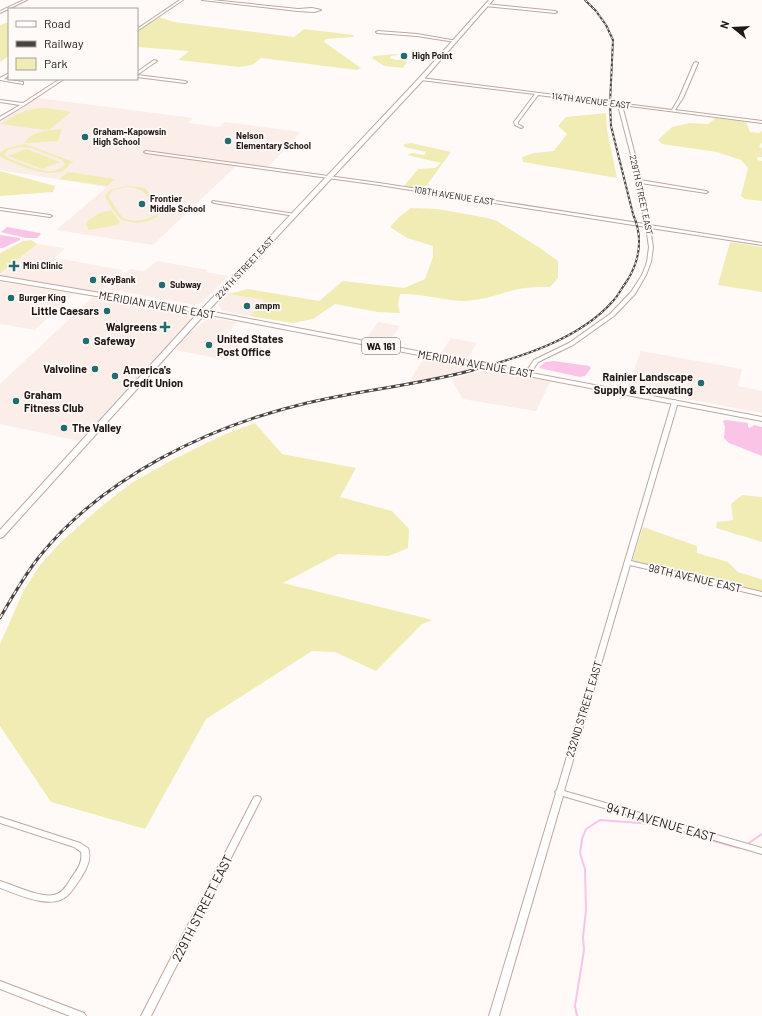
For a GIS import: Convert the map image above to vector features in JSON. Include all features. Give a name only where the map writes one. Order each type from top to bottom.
[{"type":"main road","name":"224TH STREET EAST","points":[[0,535],[203,312],[421,79],[491,0]]},
{"type":"main road","name":"MERIDIAN AVENUE EAST","points":[[0,278],[203,312],[762,418]]},
{"type":"street","points":[[9,8],[26,0]]},
{"type":"street","points":[[138,29],[182,0]]},
{"type":"street","points":[[203,0],[304,10]]},
{"type":"street","points":[[486,5],[555,12]]},
{"type":"street","points":[[378,32],[417,35],[455,41]]},
{"type":"street","points":[[138,74],[155,61]]},
{"type":"street","points":[[673,111],[681,98],[696,63]]},
{"type":"street","points":[[138,75],[185,82]]},
{"type":"street","points":[[1,79],[22,83]]},
{"type":"street","name":"114TH AVENUE EAST","points":[[421,79],[762,122]]},
{"type":"street","points":[[0,119],[60,80]]},
{"type":"street","points":[[521,127],[516,124],[516,122],[537,94]]},
{"type":"street","points":[[0,101],[24,104]]},
{"type":"street","name":"229TH STREET EAST","points":[[528,373],[536,361],[580,338],[612,315],[628,299],[641,282],[649,262],[651,247],[648,226],[634,159],[620,105]]},
{"type":"street","name":"108TH AVENUE EAST","points":[[146,152],[329,178],[762,244]]},
{"type":"street","points":[[638,181],[706,192]]},
{"type":"street","points":[[214,202],[295,215]]},
{"type":"street","points":[[0,208],[50,216]]},
{"type":"street","name":"232ND STREET EAST","points":[[494,1016],[675,402]]},
{"type":"street","name":"98TH AVENUE EAST","points":[[628,562],[762,594]]},
{"type":"street","name":"94TH AVENUE EAST","points":[[559,792],[762,851]]},
{"type":"street","name":"229TH STREET EAST","points":[[146,1016],[257,799]]},
{"type":"street","points":[[0,820],[69,841],[83,847],[86,852],[83,865],[66,892],[57,898],[46,899],[0,884]]},
{"type":"street","points":[[0,985],[81,1016]]},
{"type":"shaded area","points":[[38,98],[193,118],[188,123],[219,127],[225,122],[301,132],[268,167],[153,151],[150,153],[236,166],[153,245],[56,230],[107,187],[0,170],[0,121]]},
{"type":"shaded area","points":[[7,227],[41,234],[37,238],[26,238],[1,232]]},
{"type":"shaded area","points":[[0,235],[20,238],[20,240],[0,248]]},
{"type":"shaded area","points":[[37,244],[65,248],[55,258],[123,270],[102,290],[95,291],[0,275]]},
{"type":"shaded area","points":[[157,261],[208,270],[206,272],[228,276],[203,302],[195,305],[108,289],[130,269],[144,271]]},
{"type":"shaded area","points":[[0,282],[73,294],[35,330],[0,324]]},
{"type":"shaded area","points":[[228,294],[264,300],[250,316],[223,311],[218,305]]},
{"type":"shaded area","points":[[93,297],[186,314],[191,317],[191,320],[79,441],[0,424],[0,384]]},
{"type":"shaded area","points":[[213,318],[237,322],[223,337],[242,341],[226,360],[175,350],[192,331],[206,320]]},
{"type":"shaded area","points":[[378,322],[400,326],[388,343],[366,339]]},
{"type":"shaded area","points":[[451,338],[477,343],[468,358],[441,353]]},
{"type":"shaded area","points":[[641,351],[742,369],[738,386],[762,391],[762,413],[627,388]]},
{"type":"shaded area","points":[[424,358],[475,368],[408,383]]},
{"type":"shaded area","points":[[554,361],[589,366],[591,368],[585,376],[580,377],[539,368],[545,362]]},
{"type":"shaded area","points":[[484,370],[550,382],[536,411],[462,399],[452,379]]},
{"type":"shaded area","points":[[726,420],[748,423],[748,427],[750,428],[754,425],[762,427],[762,456],[729,443],[724,438],[725,427],[723,421]]},
{"type":"green space","points":[[159,17],[174,22],[294,37],[304,29],[354,35],[353,37],[326,39],[324,42],[361,68],[357,70],[261,58],[252,65],[239,67],[178,60],[189,51],[138,47],[138,31]]},
{"type":"green space","points":[[8,22],[8,57],[0,62],[0,25]]},
{"type":"green space","points":[[398,55],[391,56],[390,58],[396,60],[410,59],[405,61],[407,63],[403,67],[405,68],[384,66],[372,58],[374,56]]},
{"type":"green space","points":[[44,108],[68,111],[70,113],[50,129],[44,130],[1,124],[11,117],[21,113]]},
{"type":"green space","points":[[606,113],[607,130],[617,178],[523,162],[522,157],[534,153],[554,151],[567,134],[558,126],[566,117]]},
{"type":"green space","points":[[716,118],[746,122],[750,132],[759,133],[762,131],[762,142],[759,147],[762,148],[762,157],[758,157],[757,160],[762,161],[762,201],[745,199],[741,196],[748,168],[741,160],[717,152],[662,144],[658,140],[672,127],[689,123],[708,124]]},
{"type":"green space","points":[[62,129],[58,141],[24,143],[31,136],[36,134]]},
{"type":"green space","points":[[411,143],[451,152],[424,189],[404,186],[418,169],[435,168],[441,163],[407,155],[412,153],[424,155],[426,152],[404,147],[404,144]]},
{"type":"green space","points":[[25,144],[74,162],[70,163],[65,169],[58,172],[39,172],[4,159],[0,156],[0,153],[7,148]],"holes":[[[19,147],[31,148],[62,160],[65,164],[56,170],[44,171],[14,161],[4,155],[8,150]]]},
{"type":"green space","points":[[26,149],[60,162],[42,169],[8,156]]},
{"type":"green space","points":[[0,171],[55,186],[53,192],[0,196]]},
{"type":"green space","points":[[68,172],[115,179],[107,186],[59,179]]},
{"type":"green space","points":[[127,186],[145,188],[162,211],[159,215],[149,221],[137,223],[121,219],[112,209],[105,196],[110,190]],"holes":[[[132,187],[145,193],[158,210],[158,213],[150,218],[135,221],[122,217],[108,196],[113,190]]]},
{"type":"green space","points":[[411,208],[438,209],[497,221],[558,261],[558,278],[550,287],[523,288],[470,301],[400,294],[398,304],[400,313],[378,312],[335,304],[313,319],[293,323],[250,316],[264,300],[228,294],[248,289],[319,301],[343,281],[404,288],[425,279],[433,257],[433,246],[407,238],[390,227],[399,217]]},
{"type":"green space","points":[[111,210],[120,222],[117,225],[89,230],[86,225],[87,221],[100,213]]},
{"type":"green space","points":[[31,240],[37,244],[0,274],[0,253],[23,241]]},
{"type":"green space","points":[[730,242],[762,247],[762,292],[718,285]]},
{"type":"green space","points":[[255,423],[282,454],[356,468],[340,497],[392,511],[409,529],[408,548],[389,556],[338,554],[283,583],[433,620],[422,624],[376,671],[335,652],[312,651],[206,719],[145,829],[51,802],[0,726],[0,644],[24,590],[40,565],[62,541],[103,505],[133,482],[174,459],[223,435]]},
{"type":"green space","points":[[742,495],[762,497],[762,542],[716,528],[717,522],[733,520],[731,504]]},
{"type":"green space","points":[[643,527],[697,546],[697,553],[728,562],[738,572],[761,579],[762,592],[635,561],[633,559]]},
{"type":"waterway","points":[[577,1016],[575,1006],[584,950],[583,937],[586,910],[585,869],[580,853],[582,839],[586,829],[600,820],[652,824],[739,848]]},
{"type":"waterway","points":[[749,843],[762,834]]},
{"type":"railway","points":[[470,371],[547,346],[583,327],[599,315],[615,299],[627,281],[635,265],[639,248],[638,231],[611,126],[610,103],[613,40],[606,25],[596,11],[585,0]]},
{"type":"railway","points":[[0,618],[18,587],[39,557],[65,528],[94,502],[126,479],[160,459],[196,441],[270,413],[328,398],[432,380],[470,371]]},
{"type":"place","name":"High Point","points":[[404,56]]},
{"type":"place","name":"Graham-Kapowsin High School","points":[[85,137]]},
{"type":"place","name":"Nelson Elementary School","points":[[228,141]]},
{"type":"place","name":"Frontier Middle School","points":[[142,204]]},
{"type":"place","name":"Mini Clinic","points":[[14,266]]},
{"type":"place","name":"KeyBank","points":[[93,280]]},
{"type":"place","name":"Subway","points":[[162,285]]},
{"type":"place","name":"Burger King","points":[[11,298]]},
{"type":"place","name":"ampm","points":[[247,306]]},
{"type":"place","name":"Little Caesars","points":[[107,311]]},
{"type":"place","name":"Walgreens","points":[[165,327]]},
{"type":"place","name":"Safeway","points":[[86,341]]},
{"type":"place","name":"United States Post Office","points":[[209,345]]},
{"type":"place","name":"Valvoline","points":[[95,369]]},
{"type":"place","name":"America's Credit Union","points":[[115,376]]},
{"type":"place","name":"Rainier Landscape Supply & Excavating","points":[[701,383]]},
{"type":"place","name":"Graham Fitness Club","points":[[16,401]]},
{"type":"place","name":"The Valley","points":[[64,428]]}]
